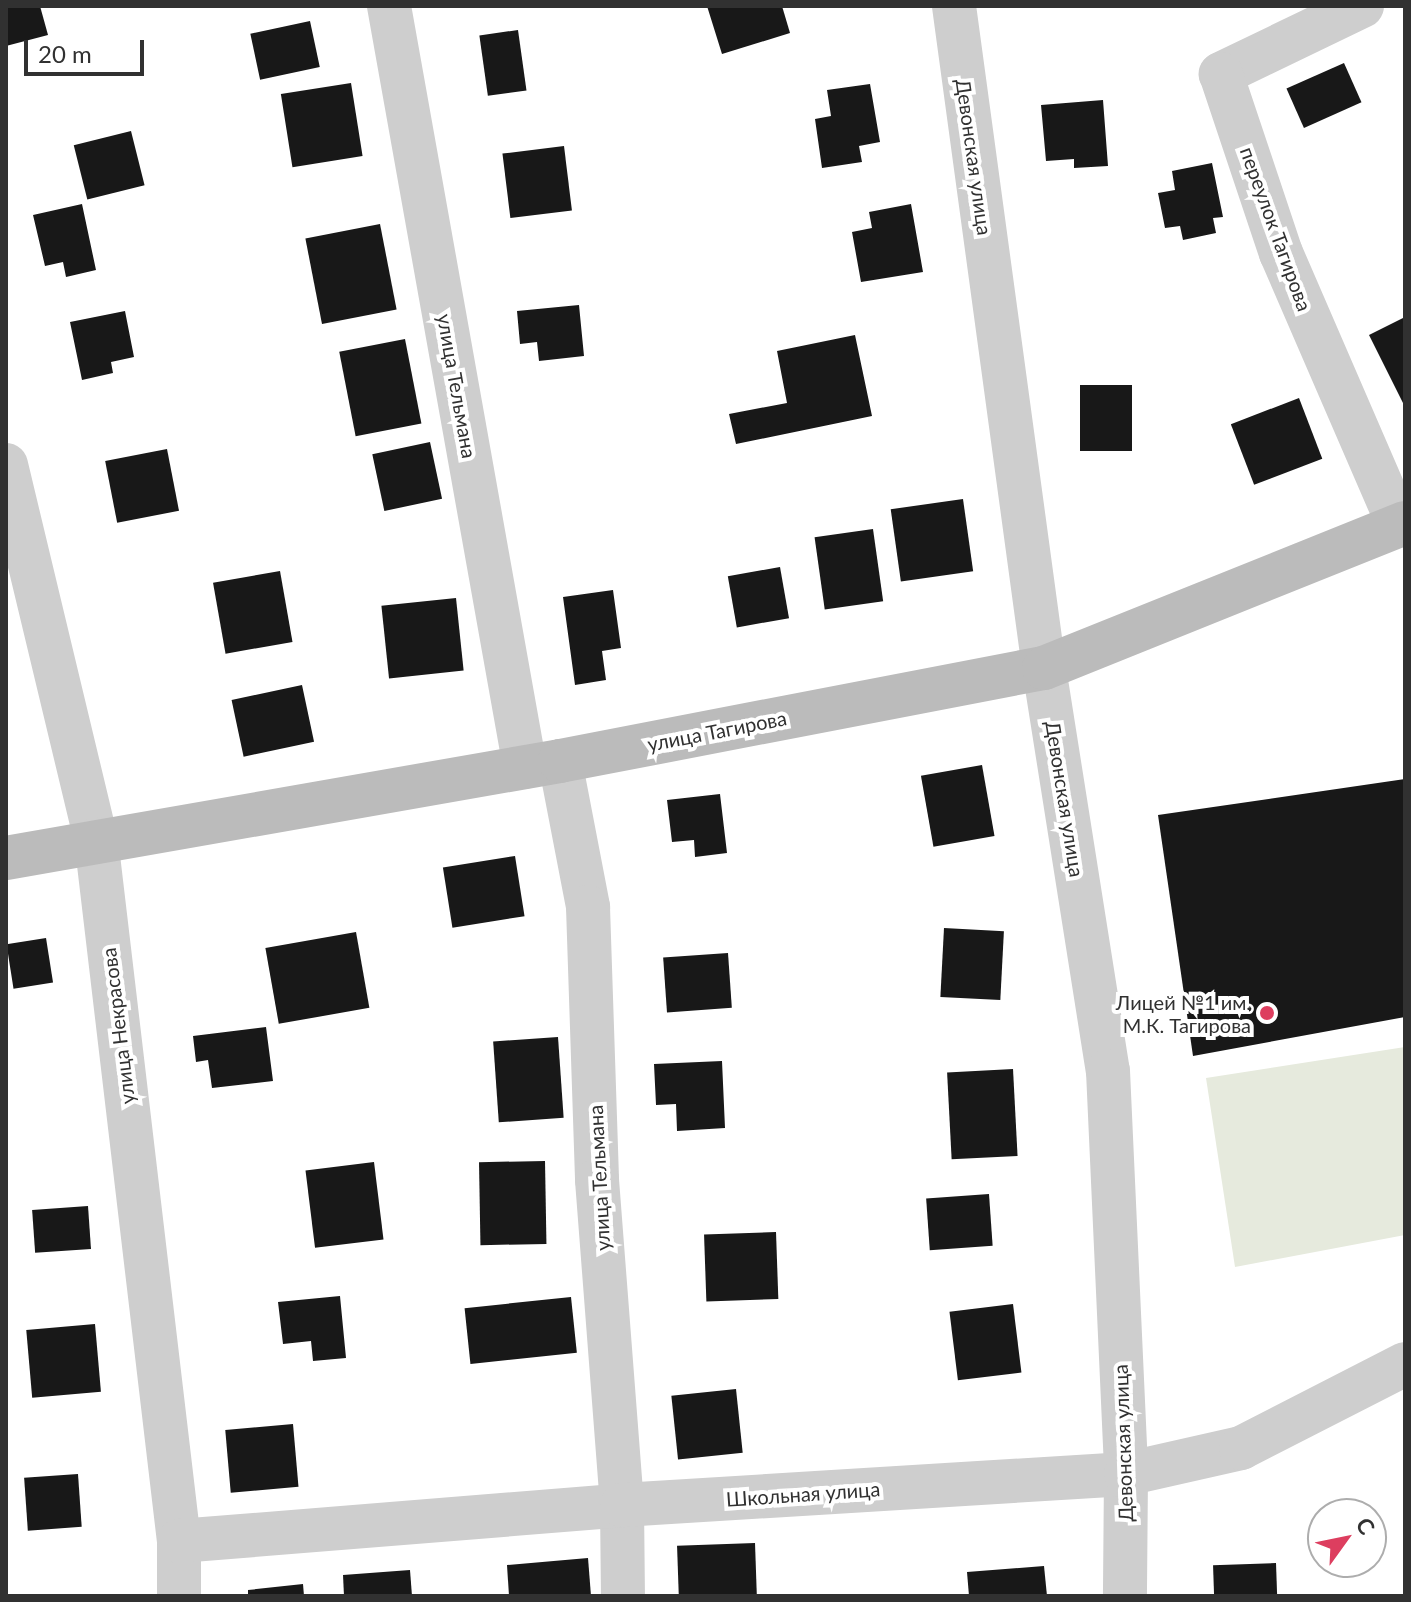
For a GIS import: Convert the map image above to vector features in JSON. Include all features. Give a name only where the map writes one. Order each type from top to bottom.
[{"type":"street","name":"улица Тельмана","points":[[389,6],[543,764],[588,907],[597,1180],[622,1505],[623,1596]]},
{"type":"street","name":"Девонская улица","points":[[954,6],[1044,668],[1108,1071],[1126,1474],[1125,1596]]},
{"type":"street","name":"переулок Тагирова","points":[[1362,6],[1221,74],[1281,253],[1402,524]]},
{"type":"street","name":"улица Некрасова","points":[[6,465],[96,839],[179,1541],[179,1596]]},
{"type":"street","name":"улица Тагирова","points":[[6,858],[96,839],[543,764],[1044,668],[1402,524]]},
{"type":"street","name":"Школьная улица","points":[[179,1541],[622,1505],[1126,1474],[1241,1448],[1405,1364]]},
{"type":"shaded area","points":[[1405,1047],[1405,1235],[1235,1267],[1206,1078]]},
{"type":"building","points":[[6,6],[40,6],[48,35],[6,46]]},
{"type":"building","points":[[707,6],[782,6],[790,33],[722,54]]},
{"type":"building","points":[[310,21],[320,67],[260,80],[250,34]]},
{"type":"building","points":[[518,30],[526,90],[488,96],[479,35]]},
{"type":"building","points":[[1344,63],[1361,102],[1304,128],[1286,89]]},
{"type":"building","points":[[351,83],[363,156],[292,167],[281,94]]},
{"type":"building","points":[[870,84],[880,142],[859,146],[862,162],[822,168],[815,119],[831,116],[827,90]]},
{"type":"building","points":[[1103,100],[1108,166],[1074,168],[1074,159],[1046,161],[1041,105]]},
{"type":"building","points":[[131,131],[145,185],[87,200],[74,145]]},
{"type":"building","points":[[564,146],[572,211],[510,218],[502,154]]},
{"type":"building","points":[[1212,163],[1223,217],[1213,218],[1216,233],[1183,240],[1180,226],[1165,228],[1158,193],[1175,190],[1172,171]]},
{"type":"building","points":[[82,204],[96,270],[66,277],[63,262],[45,266],[33,215]]},
{"type":"building","points":[[911,204],[923,272],[861,282],[852,232],[872,228],[869,212]]},
{"type":"building","points":[[380,224],[397,309],[322,324],[305,239]]},
{"type":"building","points":[[579,305],[584,356],[539,361],[537,342],[520,344],[517,311]]},
{"type":"building","points":[[125,311],[134,357],[111,362],[113,373],[82,380],[70,322]]},
{"type":"building","points":[[1405,317],[1405,407],[1369,335]]},
{"type":"building","points":[[855,335],[872,416],[736,444],[729,414],[787,403],[777,351]]},
{"type":"building","points":[[405,339],[421,423],[356,436],[339,352]]},
{"type":"building","points":[[1080,385],[1132,385],[1132,451],[1080,451]]},
{"type":"building","points":[[1299,398],[1322,459],[1254,485],[1231,424]]},
{"type":"building","points":[[430,442],[442,499],[384,511],[372,454]]},
{"type":"building","points":[[167,449],[179,511],[117,523],[105,461]]},
{"type":"building","points":[[963,499],[973,571],[901,581],[891,509]]},
{"type":"building","points":[[873,529],[883,601],[825,610],[815,537]]},
{"type":"building","points":[[780,567],[789,618],[737,627],[728,576]]},
{"type":"building","points":[[280,571],[293,642],[226,654],[213,583]]},
{"type":"building","points":[[613,590],[621,648],[602,651],[606,680],[575,685],[563,597]]},
{"type":"building","points":[[456,598],[464,671],[389,678],[381,606]]},
{"type":"building","points":[[302,685],[314,742],[244,757],[232,700]]},
{"type":"building","points":[[982,765],[995,836],[933,847],[921,776]]},
{"type":"building","points":[[1405,779],[1405,1017],[1193,1056],[1158,815]]},
{"type":"building","points":[[720,794],[727,853],[695,857],[694,840],[672,842],[667,800]]},
{"type":"building","points":[[515,856],[525,916],[452,928],[443,867]]},
{"type":"building","points":[[944,928],[1004,931],[1000,1000],[940,997]]},
{"type":"building","points":[[356,932],[369,1008],[279,1024],[265,948]]},
{"type":"building","points":[[46,938],[53,982],[14,989],[6,944]]},
{"type":"building","points":[[728,953],[732,1008],[667,1012],[663,958]]},
{"type":"building","points":[[266,1027],[273,1081],[212,1088],[208,1060],[196,1062],[193,1036]]},
{"type":"building","points":[[558,1037],[564,1118],[499,1122],[493,1042]]},
{"type":"building","points":[[722,1061],[725,1128],[677,1131],[676,1104],[656,1105],[654,1064]]},
{"type":"building","points":[[1013,1069],[1018,1156],[952,1159],[947,1072]]},
{"type":"building","points":[[545,1161],[546,1244],[480,1245],[479,1162]]},
{"type":"building","points":[[374,1162],[384,1239],[315,1248],[306,1170]]},
{"type":"building","points":[[989,1194],[993,1246],[930,1250],[926,1198]]},
{"type":"building","points":[[88,1206],[91,1249],[35,1253],[32,1210]]},
{"type":"building","points":[[776,1232],[778,1299],[706,1301],[704,1235]]},
{"type":"building","points":[[340,1296],[346,1358],[313,1361],[311,1341],[283,1344],[278,1302]]},
{"type":"building","points":[[571,1297],[577,1353],[470,1364],[465,1308]]},
{"type":"building","points":[[1013,1304],[1021,1372],[958,1380],[949,1312]]},
{"type":"building","points":[[95,1324],[101,1392],[32,1398],[26,1330]]},
{"type":"building","points":[[736,1389],[743,1453],[678,1459],[671,1396]]},
{"type":"building","points":[[293,1424],[298,1487],[231,1493],[225,1430]]},
{"type":"building","points":[[78,1474],[82,1527],[28,1531],[24,1478]]},
{"type":"building","points":[[755,1543],[757,1596],[679,1596],[677,1546]]},
{"type":"building","points":[[588,1558],[591,1596],[509,1596],[507,1565]]},
{"type":"building","points":[[1276,1563],[1277,1596],[1214,1596],[1213,1565]]},
{"type":"building","points":[[1044,1566],[1047,1596],[969,1596],[967,1572]]},
{"type":"building","points":[[410,1570],[412,1596],[344,1596],[343,1575]]},
{"type":"building","points":[[303,1584],[304,1596],[248,1596],[248,1590]]},
{"type":"place","name":"Лицей №1 им. М.К. Тагирова","points":[[1267,1013]]}]
